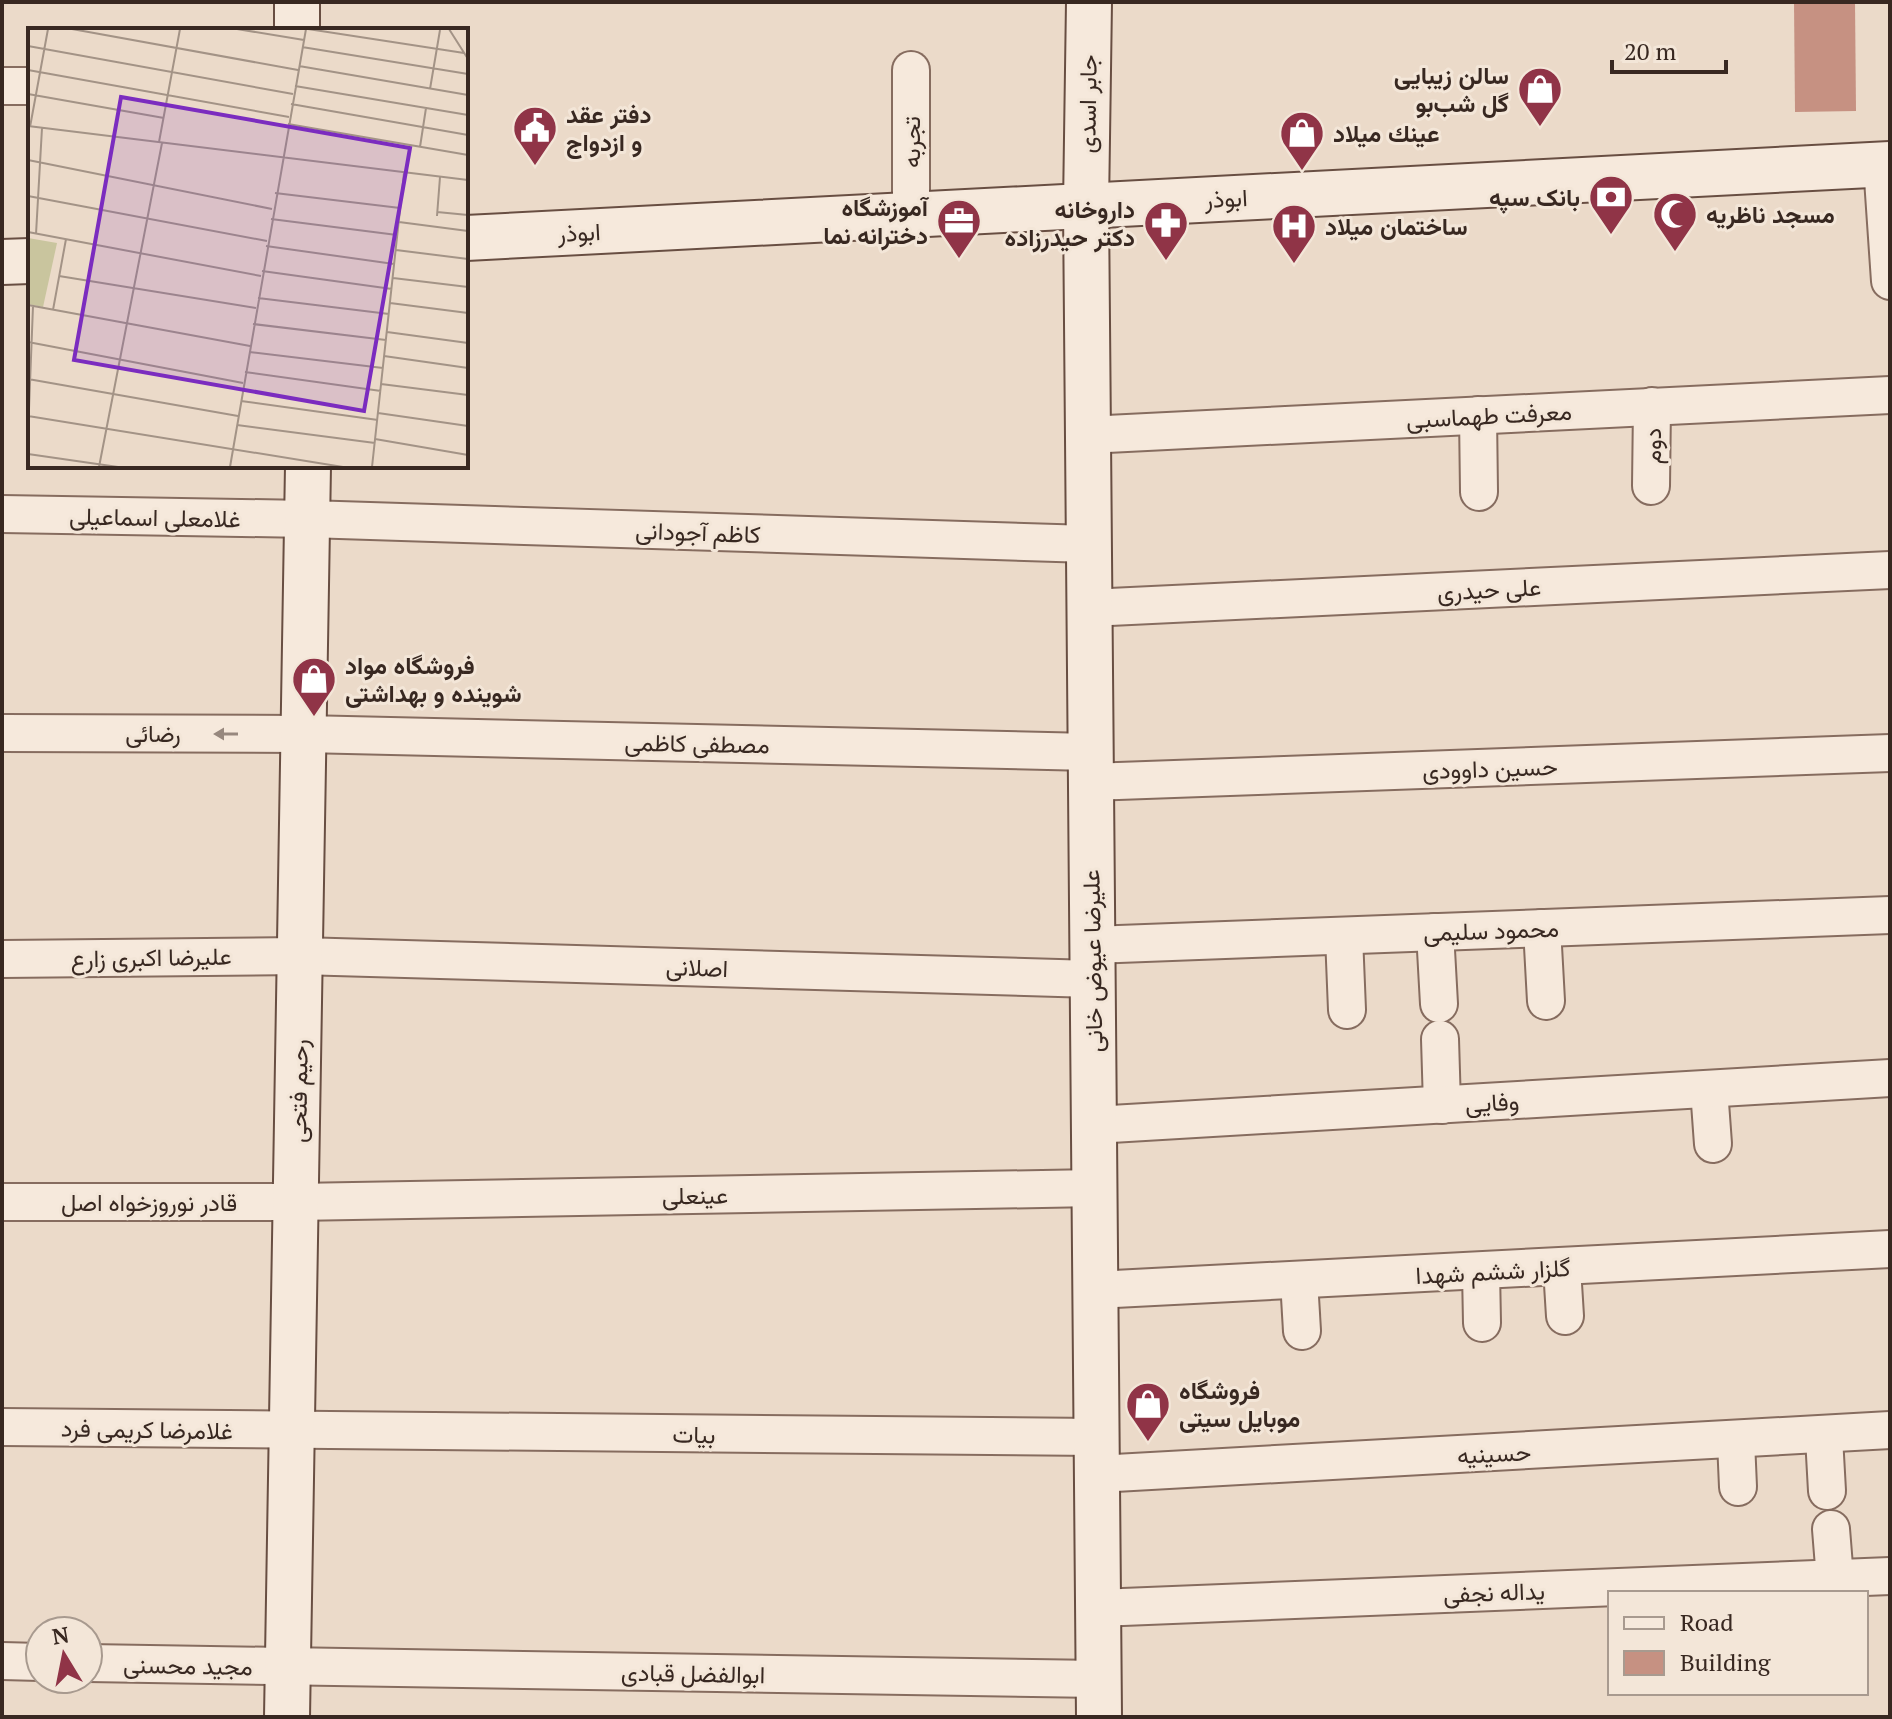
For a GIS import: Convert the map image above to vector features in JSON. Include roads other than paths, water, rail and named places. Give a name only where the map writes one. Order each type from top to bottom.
[{"type":"street","points":[[297,2],[297,28]]},
{"type":"street","name":"جابر اسدی","points":[[1086,206],[1089,2]]},
{"type":"street","name":"تجربه","points":[[911,70],[911,215]]},
{"type":"street","points":[[2,86],[28,86]]},
{"type":"street","points":[[1886,164],[1890,281]]},
{"type":"street","name":"ابوذر","points":[[468,238],[1886,164]]},
{"type":"street","name":"علیرضا عیوض خانی","points":[[1086,206],[1099,1698]]},
{"type":"street","points":[[2,262],[28,261]]},
{"type":"street","name":"معرفت طهماسبی","points":[[1087,435],[1890,395]]},
{"type":"street","name":"دوم","points":[[1651,486],[1652,406]]},
{"type":"street","points":[[1478,415],[1479,492]]},
{"type":"street","name":"رحیم فتحی","points":[[287,1717],[308,468]]},
{"type":"street","name":"غلامعلی اسماعیلی","points":[[2,514],[308,519]]},
{"type":"street","name":"کاظم آجودانی","points":[[308,519],[1089,544]]},
{"type":"street","name":"علی حیدری","points":[[1089,608],[1890,570]]},
{"type":"street","name":"رضائی","points":[[2,733],[304,734]]},
{"type":"street","name":"مصطفی کاظمی","points":[[304,734],[1090,767]]},
{"type":"street","name":"حسین داوودی","points":[[1090,767],[1890,753]]},
{"type":"street","name":"محمود سلیمی","points":[[1092,962],[1344,936],[1890,915]]},
{"type":"street","points":[[1542,928],[1546,1001]]},
{"type":"street","points":[[1435,932],[1442,1105]]},
{"type":"street","points":[[1344,936],[1347,1010]]},
{"type":"street","name":"علیرضا اکبری زارع","points":[[2,959],[300,956]]},
{"type":"street","name":"اصلانی","points":[[300,956],[1092,962]]},
{"type":"street","name":"وفایی","points":[[1094,1125],[1890,1078]]},
{"type":"street","points":[[1709,1089],[1713,1144]]},
{"type":"street","name":"عینعلی","points":[[296,1202],[1095,1188]]},
{"type":"street","name":"قادر نوروزخواه اصل","points":[[2,1202],[296,1202]]},
{"type":"street","name":"گلزار ششم شهدا","points":[[1095,1290],[1890,1249]]},
{"type":"street","points":[[1562,1268],[1565,1316]]},
{"type":"street","points":[[1481,1271],[1482,1323]]},
{"type":"street","points":[[1299,1280],[1302,1331]]},
{"type":"street","name":"غلامرضا کریمی فرد","points":[[2,1427],[292,1430]]},
{"type":"street","name":"بیات","points":[[292,1430],[1097,1456]]},
{"type":"street","name":"حسینیه","points":[[1097,1456],[1736,1441],[1890,1430]]},
{"type":"street","points":[[1824,1437],[1827,1491]]},
{"type":"street","points":[[1736,1441],[1738,1487]]},
{"type":"street","points":[[1831,1529],[1835,1579]]},
{"type":"street","name":"یداله نجفی","points":[[1098,1608],[1890,1576]]},
{"type":"street","points":[[2,1661],[24,1662]]},
{"type":"street","name":"مجید محسنی","points":[[104,1663],[288,1666]]},
{"type":"street","name":"ابوالفضل قبادی","points":[[288,1666],[1099,1698]]},
{"type":"place","name":"سالن زیبایی گل شب‌بو","points":[[1540,128]]},
{"type":"place","name":"دفتر عقد و ازدواج","points":[[535,167]]},
{"type":"place","name":"عينك ميلاد","points":[[1302,172]]},
{"type":"place","name":"بانک سپه","points":[[1611,236]]},
{"type":"place","name":"مسجد ناظریه","points":[[1675,253]]},
{"type":"place","name":"آموزشگاه دخترانه نما","points":[[959,260]]},
{"type":"place","name":"داروخانه دکتر حیدرزاده","points":[[1166,262]]},
{"type":"place","name":"ساختمان میلاد","points":[[1294,265]]},
{"type":"place","name":"فروشگاه مواد شوینده و بهداشتی","points":[[314,718]]},
{"type":"place","name":"فروشگاه موبایل سیتی","points":[[1148,1443]]}]
